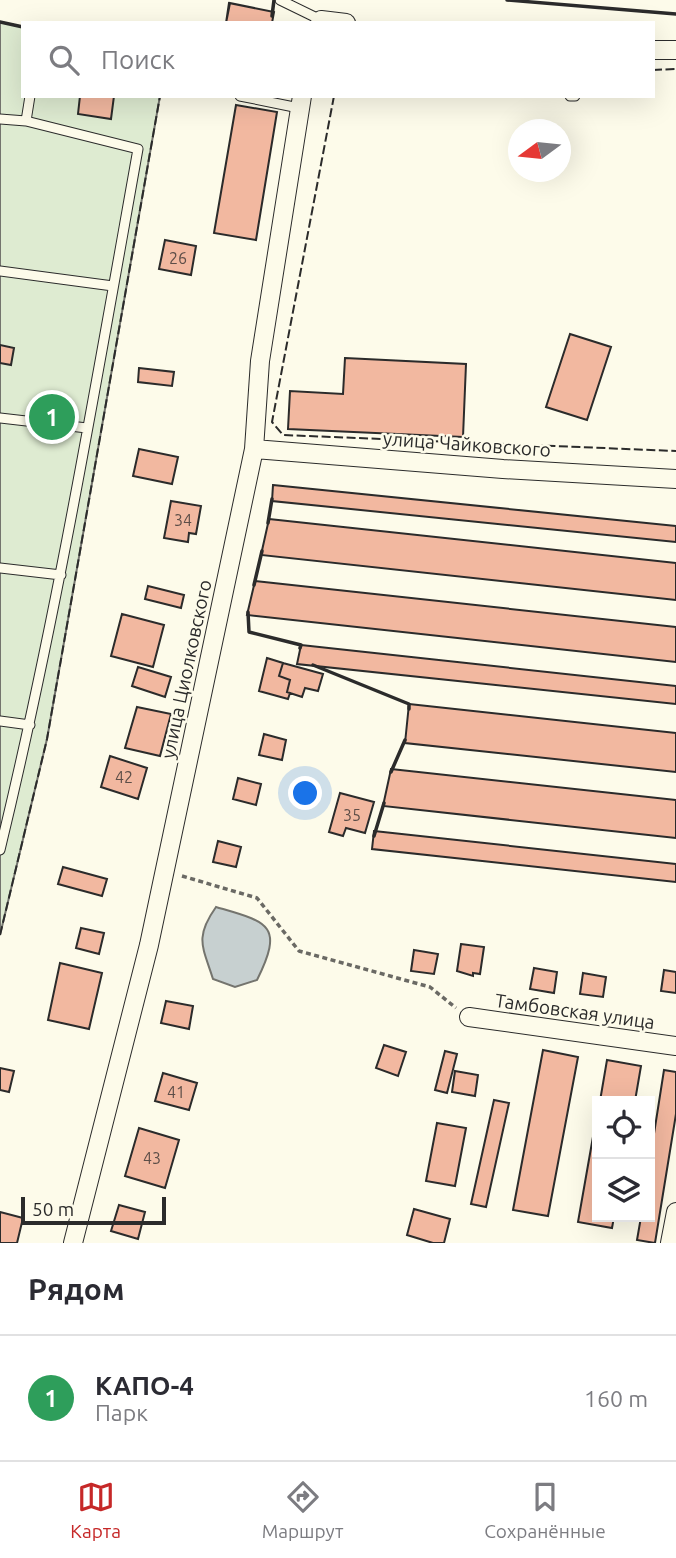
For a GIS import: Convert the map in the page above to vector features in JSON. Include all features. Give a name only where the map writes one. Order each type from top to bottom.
[{"type":"street","points":[[655,50],[676,50]]},
{"type":"street","name":"улица Циолковского","points":[[73,1243],[149,945],[254,449],[260,361],[300,102]]},
{"type":"street","name":"улица Чайковского","points":[[254,449],[503,469],[676,479]]},
{"type":"street","name":"Тамбовская улица","points":[[469,1017],[676,1046]]},
{"type":"street","points":[[670,1243],[676,1212]]},
{"type":"lane","points":[[280,0],[319,21]]},
{"type":"lane","points":[[26,121],[30,98]]},
{"type":"lane","points":[[260,98],[300,102]]},
{"type":"lane","points":[[0,119],[26,121],[138,149],[61,575],[30,725],[0,850]]},
{"type":"lane","points":[[0,271],[113,286]]},
{"type":"lane","points":[[0,418],[88,428]]},
{"type":"lane","points":[[0,568],[61,575]]},
{"type":"lane","points":[[0,721],[30,725]]},
{"type":"path","points":[[165,870],[257,898],[299,951],[430,986],[469,1017]]},
{"type":"green space","points":[[0,22],[21,27],[21,98],[160,98],[47,739],[0,935]]},
{"type":"shaded area","points":[[216,907],[248,917],[266,928],[270,936],[270,947],[257,980],[235,987],[213,979],[202,943],[205,927]]},
{"type":"building","points":[[229,3],[274,12],[272,21],[226,21]]},
{"type":"building","points":[[230,3],[274,12],[272,21],[226,21]]},
{"type":"building","points":[[80,98],[114,98],[111,119],[78,114]]},
{"type":"building","points":[[236,105],[277,112],[256,240],[214,233]]},
{"type":"building","points":[[165,240],[196,246],[191,275],[159,269]]},
{"type":"building","points":[[570,334],[611,347],[587,420],[546,407]]},
{"type":"building","points":[[0,345],[14,348],[11,365],[0,363]]},
{"type":"building","points":[[345,358],[466,364],[463,437],[288,429],[290,391],[343,394]]},
{"type":"building","points":[[139,368],[174,372],[172,386],[138,382]]},
{"type":"building","points":[[139,449],[178,457],[172,484],[133,476]]},
{"type":"building","points":[[273,485],[676,526],[676,542],[272,501]]},
{"type":"building","points":[[171,501],[201,506],[196,534],[189,533],[188,542],[164,538]]},
{"type":"building","points":[[269,519],[676,563],[676,600],[261,555]]},
{"type":"building","points":[[255,581],[676,627],[676,662],[247,615]]},
{"type":"building","points":[[148,586],[184,595],[181,608],[145,599]]},
{"type":"building","points":[[122,614],[164,625],[153,667],[111,656]]},
{"type":"building","points":[[301,645],[676,686],[676,704],[297,664]]},
{"type":"building","points":[[267,658],[283,663],[279,676],[290,680],[288,699],[259,691]]},
{"type":"building","points":[[283,663],[323,674],[318,691],[305,688],[302,697],[287,692],[290,680],[279,676]]},
{"type":"building","points":[[138,667],[171,677],[165,697],[132,686]]},
{"type":"building","points":[[409,704],[676,733],[676,772],[405,743]]},
{"type":"building","points":[[137,707],[171,714],[160,756],[125,748]]},
{"type":"building","points":[[264,734],[286,740],[282,760],[259,755]]},
{"type":"building","points":[[110,756],[147,768],[138,799],[101,787]]},
{"type":"building","points":[[391,769],[676,800],[676,838],[383,806]]},
{"type":"building","points":[[238,778],[261,784],[256,805],[233,799]]},
{"type":"building","points":[[340,793],[374,802],[365,833],[346,828],[343,836],[329,832]]},
{"type":"building","points":[[374,831],[676,864],[676,882],[372,849]]},
{"type":"building","points":[[218,841],[241,847],[236,867],[213,862]]},
{"type":"building","points":[[63,867],[107,879],[102,896],[58,884]]},
{"type":"building","points":[[81,928],[104,933],[99,954],[76,948]]},
{"type":"building","points":[[461,944],[484,947],[480,974],[473,973],[473,976],[457,971]]},
{"type":"building","points":[[414,950],[438,954],[434,974],[411,971]]},
{"type":"building","points":[[60,963],[102,973],[89,1029],[48,1020]]},
{"type":"building","points":[[534,968],[557,972],[554,993],[530,989]]},
{"type":"building","points":[[664,970],[676,972],[676,993],[661,991]]},
{"type":"building","points":[[583,973],[606,977],[603,997],[580,994]]},
{"type":"building","points":[[166,1001],[193,1006],[189,1029],[161,1023]]},
{"type":"building","points":[[384,1045],[406,1052],[398,1076],[376,1068]]},
{"type":"building","points":[[543,1050],[578,1057],[548,1216],[513,1210]]},
{"type":"building","points":[[445,1051],[457,1054],[447,1093],[435,1090]]},
{"type":"building","points":[[607,1060],[641,1066],[636,1096],[601,1096]]},
{"type":"building","points":[[0,1068],[14,1071],[9,1092],[0,1090]]},
{"type":"building","points":[[664,1070],[676,1072],[676,1114],[655,1243],[637,1240],[640,1222],[655,1222],[655,1127]]},
{"type":"building","points":[[455,1071],[478,1075],[475,1096],[452,1092]]},
{"type":"building","points":[[163,1073],[197,1083],[189,1110],[155,1101]]},
{"type":"building","points":[[494,1100],[509,1103],[486,1207],[471,1204]]},
{"type":"building","points":[[437,1123],[466,1128],[455,1186],[426,1181]]},
{"type":"building","points":[[139,1128],[179,1140],[165,1188],[125,1176]]},
{"type":"building","points":[[592,1142],[592,1222],[613,1222],[612,1228],[578,1222]]},
{"type":"building","points":[[119,1205],[145,1212],[138,1239],[111,1231]]},
{"type":"building","points":[[414,1209],[450,1219],[444,1243],[433,1243],[407,1235]]},
{"type":"building","points":[[0,1212],[23,1218],[17,1243],[0,1243]]},
{"type":"fence","points":[[0,22],[21,27]]},
{"type":"fence","points":[[655,70],[676,69]]},
{"type":"fence","points":[[0,935],[47,739],[160,98]]},
{"type":"fence","points":[[334,98],[272,422],[283,435],[676,451]]},
{"type":"wall","points":[[272,16],[274,0]]},
{"type":"wall","points":[[507,0],[676,14]]},
{"type":"wall","points":[[0,22],[21,27]]},
{"type":"wall","points":[[268,523],[272,499]]},
{"type":"wall","points":[[254,585],[262,551]]},
{"type":"wall","points":[[248,612],[249,632],[301,645],[300,648]]},
{"type":"wall","points":[[313,665],[409,704],[409,709]]},
{"type":"wall","points":[[391,772],[405,740]]},
{"type":"wall","points":[[374,836],[384,803]]},
{"type":"place","name":"КАПО-4","points":[[52,417]]}]
